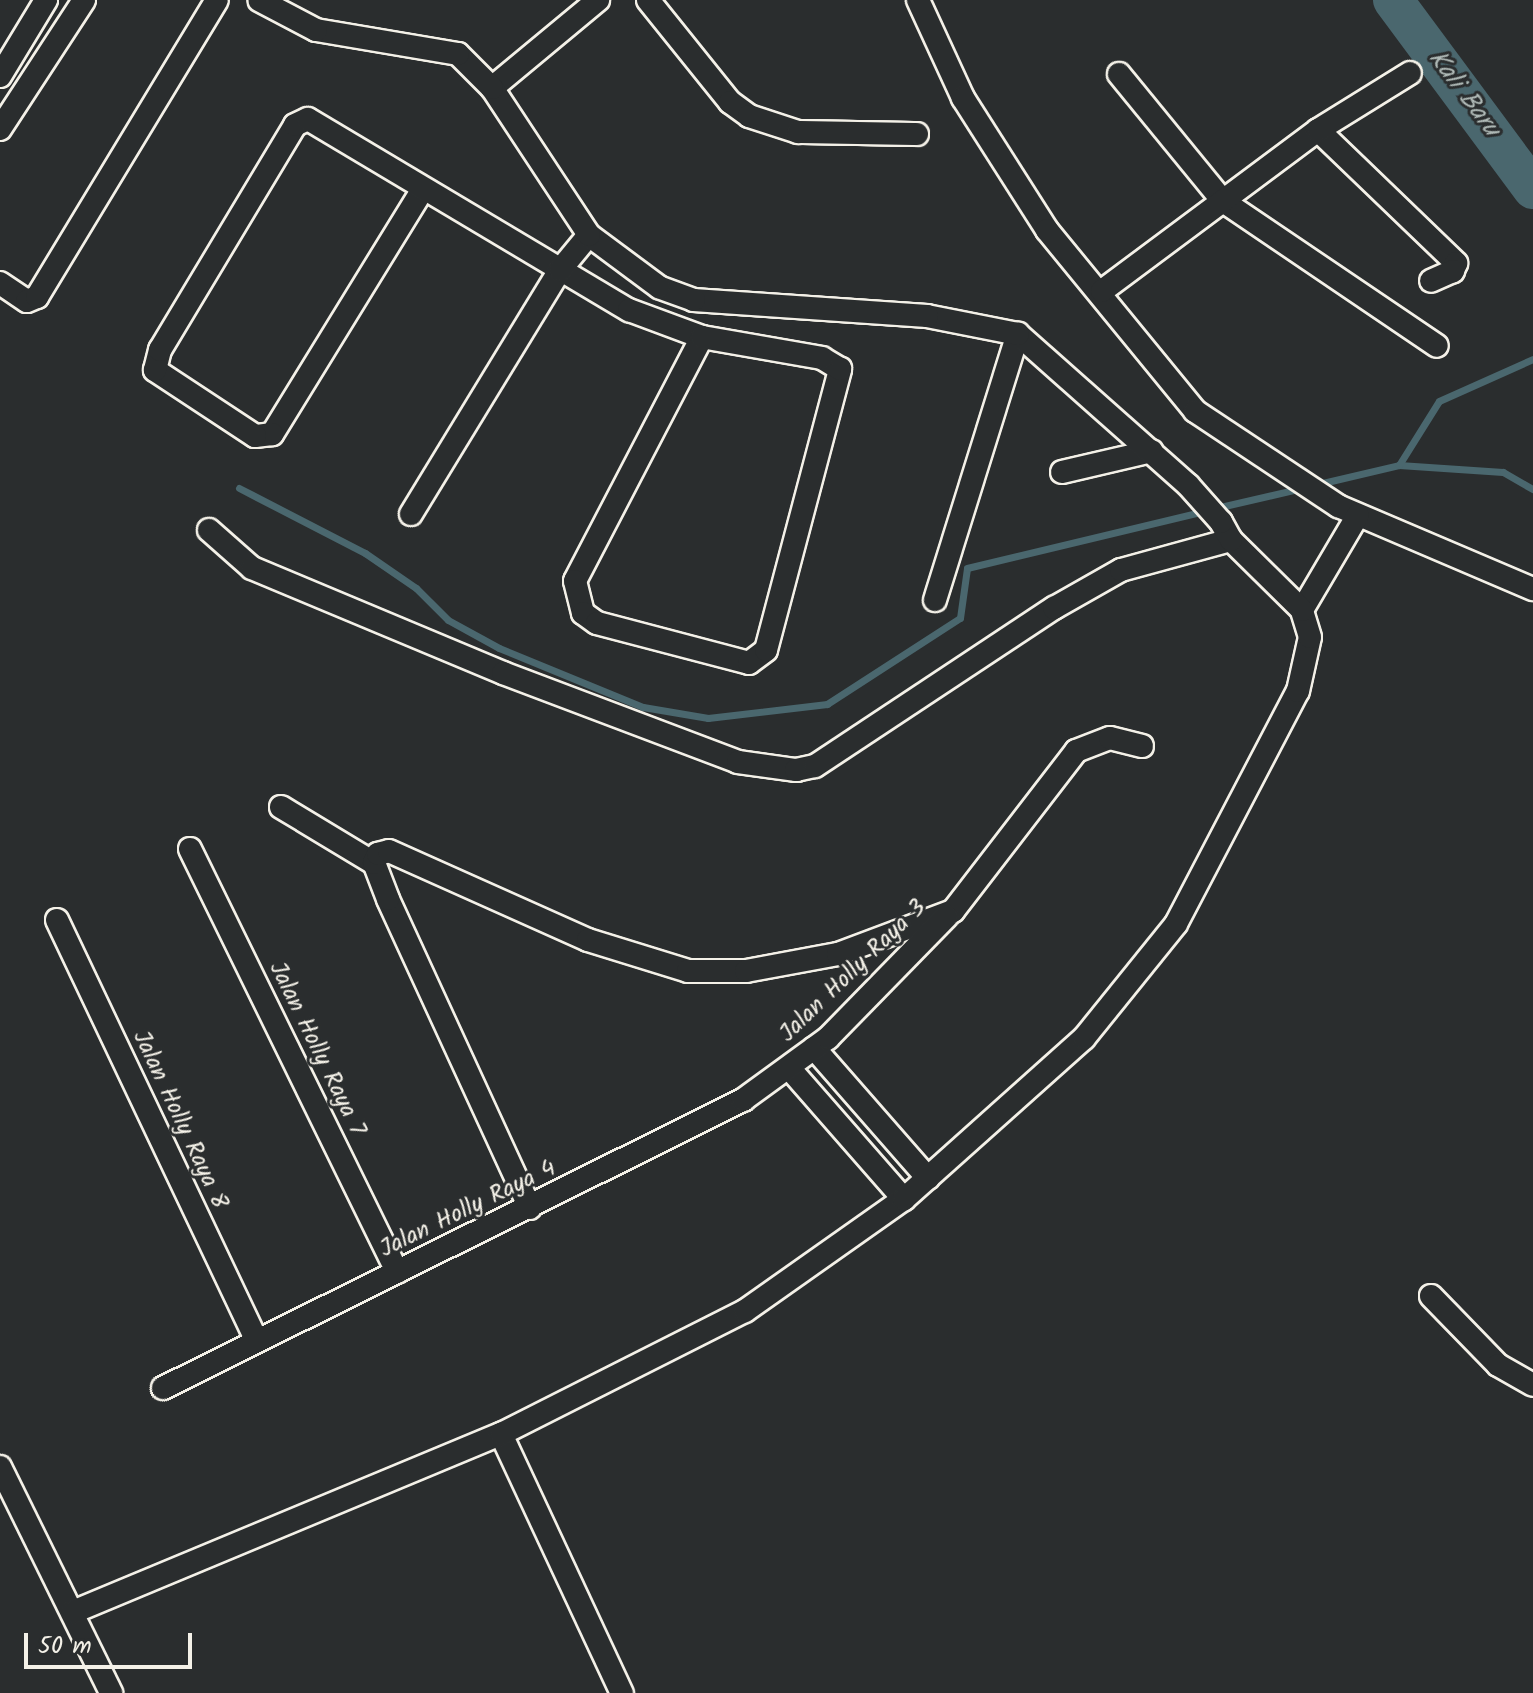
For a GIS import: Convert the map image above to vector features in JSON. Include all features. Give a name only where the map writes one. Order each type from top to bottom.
[{"type":"street","points":[[0,76],[46,0]]},
{"type":"street","points":[[0,129],[84,0]]},
{"type":"street","points":[[0,283],[27,301],[37,297],[217,0]]},
{"type":"street","points":[[73,1612],[501,1434],[745,1311],[904,1199],[1084,1038],[1176,924],[1298,691],[1310,637],[1302,610],[1226,531],[1188,485],[1018,334],[927,316],[694,300],[659,287],[589,235],[492,88],[458,54],[316,30],[259,0]]},
{"type":"street","points":[[492,88],[598,0]]},
{"type":"street","points":[[648,0],[730,102],[749,116],[798,132],[917,134]]},
{"type":"street","points":[[918,0],[963,98],[1047,230],[1102,291],[1195,411],[1300,483],[1348,510],[1533,589]]},
{"type":"street","points":[[1102,291],[1318,130],[1410,73]]},
{"type":"street","points":[[1119,74],[1223,201],[1437,346]]},
{"type":"street","points":[[423,189],[272,434],[255,436],[158,375],[153,363],[160,350],[295,125],[308,119],[629,310],[702,337],[822,358],[840,369],[766,650],[749,663],[597,623],[583,613],[575,581],[702,337]]},
{"type":"street","points":[[1318,130],[1456,263],[1453,271],[1431,281]]},
{"type":"street","points":[[411,514],[560,270],[589,235]]},
{"type":"street","points":[[935,600],[1018,334]]},
{"type":"street","points":[[1062,472],[1152,451]]},
{"type":"street","points":[[1302,610],[1348,510]]},
{"type":"street","points":[[209,530],[252,568],[503,673],[738,762],[796,770],[815,766],[1054,608],[1121,570],[1226,531]]},
{"type":"street","name":"Jalan Holly Raya 3","points":[[790,1069],[953,911],[1076,751],[1110,738],[1142,746]]},
{"type":"street","points":[[281,807],[374,863],[530,1208]]},
{"type":"street","name":"Jalan Holly Raya 7","points":[[190,849],[397,1272]]},
{"type":"street","points":[[374,863],[378,854],[389,851],[588,940],[688,971],[746,971],[838,954],[953,911]]},
{"type":"street","name":"Jalan Holly Raya 8","points":[[57,920],[257,1341]]},
{"type":"street","points":[[814,1048],[928,1178]]},
{"type":"street","points":[[790,1069],[904,1199]]},
{"type":"street","name":"Jalan Holly Raya 4","points":[[163,1388],[689,1130],[790,1069]]},
{"type":"street","points":[[1431,1296],[1498,1365],[1533,1385]]},
{"type":"street","points":[[501,1434],[622,1693]]},
{"type":"street","points":[[0,1467],[111,1693]]},
{"type":"waterway","name":"Kali Baru","points":[[1393,0],[1533,189]]},
{"type":"waterway","points":[[1314,485],[1399,465],[1439,401],[1533,359]]},
{"type":"waterway","points":[[1399,465],[1503,472],[1533,489]]},
{"type":"waterway","points":[[239,488],[365,553],[416,588],[448,620],[499,648],[643,707],[708,718],[827,704],[960,618],[967,568],[1204,511]]},
{"type":"waterway","points":[[1216,508],[1302,488]]}]
